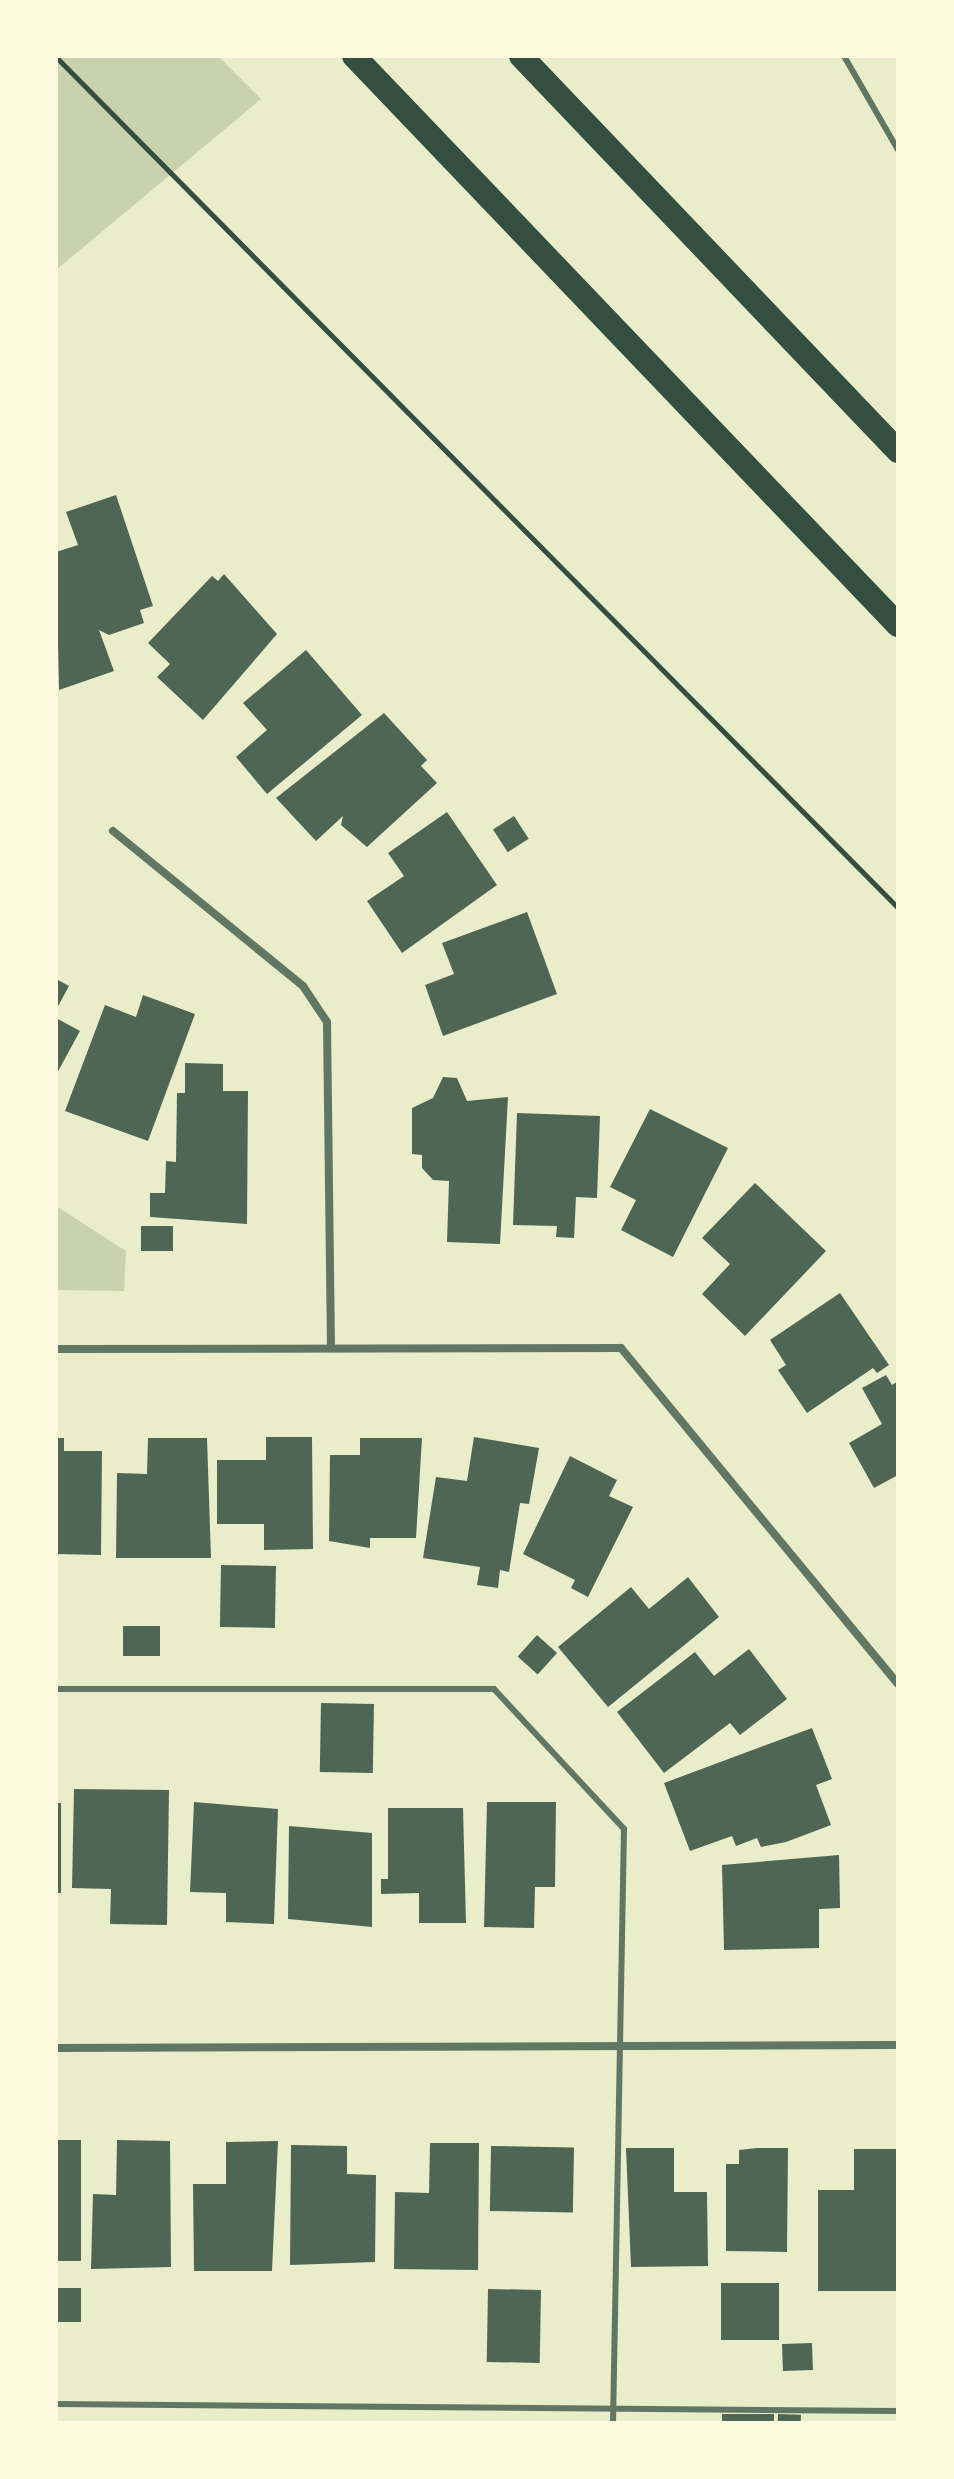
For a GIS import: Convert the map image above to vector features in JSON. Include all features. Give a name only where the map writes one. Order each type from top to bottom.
[{"type":"highway","points":[[354,56],[898,625]]},
{"type":"highway","points":[[521,56],[898,451]]},
{"type":"street","points":[[113,831],[303,986],[327,1022],[331,1348]]},
{"type":"street","points":[[56,1349],[621,1348],[898,1684]]},
{"type":"street","points":[[56,2048],[615,2043],[898,2045]]},
{"type":"lane","points":[[844,56],[898,150]]},
{"type":"lane","points":[[56,1689],[494,1689],[624,1829],[615,2043],[613,2423]]},
{"type":"lane","points":[[56,2404],[613,2406],[898,2411]]},
{"type":"path","points":[[56,57],[898,908]]},
{"type":"green space","points":[[56,56],[218,56],[261,99],[56,270]]},
{"type":"green space","points":[[56,1206],[126,1251],[124,1291],[56,1290]]},
{"type":"building","points":[[116,495],[153,606],[140,610],[144,623],[109,635],[99,630],[114,671],[59,690],[56,552],[78,545],[66,512]]},
{"type":"building","points":[[224,574],[277,634],[203,720],[157,677],[170,664],[148,643],[212,576],[218,581]]},
{"type":"building","points":[[306,650],[362,715],[267,794],[236,757],[267,730],[243,703]]},
{"type":"building","points":[[384,713],[427,760],[421,766],[437,783],[367,847],[341,825],[343,816],[316,841],[276,798]]},
{"type":"building","points":[[447,812],[497,885],[402,953],[367,901],[404,876],[388,853]]},
{"type":"building","points":[[514,816],[529,839],[508,852],[493,830]]},
{"type":"building","points":[[527,912],[557,994],[443,1036],[425,985],[454,974],[442,943]]},
{"type":"building","points":[[56,979],[69,986],[56,1010]]},
{"type":"building","points":[[143,995],[195,1014],[148,1141],[65,1111],[105,1005],[136,1017]]},
{"type":"building","points":[[56,1018],[80,1031],[56,1075]]},
{"type":"building","points":[[185,1063],[223,1064],[223,1091],[248,1091],[247,1224],[150,1217],[150,1193],[165,1193],[166,1161],[176,1162],[177,1093],[185,1093]]},
{"type":"building","points":[[443,1077],[457,1078],[467,1101],[508,1097],[500,1244],[447,1242],[449,1181],[433,1180],[422,1168],[422,1155],[412,1154],[412,1108],[433,1098]]},
{"type":"building","points":[[650,1109],[728,1148],[673,1257],[621,1230],[636,1200],[610,1187]]},
{"type":"building","points":[[517,1113],[600,1116],[597,1198],[576,1197],[574,1238],[556,1237],[557,1226],[513,1225]]},
{"type":"building","points":[[755,1183],[826,1251],[745,1336],[702,1294],[730,1264],[702,1238]]},
{"type":"building","points":[[141,1226],[173,1226],[173,1251],[141,1251]]},
{"type":"building","points":[[840,1293],[889,1365],[877,1373],[873,1368],[807,1413],[778,1370],[786,1365],[770,1340]]},
{"type":"building","points":[[886,1375],[892,1385],[898,1381],[898,1475],[874,1488],[849,1443],[882,1424],[862,1388]]},
{"type":"building","points":[[266,1437],[312,1437],[313,1549],[264,1550],[264,1524],[217,1524],[217,1460],[266,1460]]},
{"type":"building","points":[[474,1437],[539,1448],[529,1504],[520,1503],[509,1572],[500,1570],[498,1588],[477,1585],[480,1567],[423,1558],[436,1477],[467,1481]]},
{"type":"building","points":[[56,1438],[64,1438],[64,1451],[102,1451],[101,1555],[56,1554]]},
{"type":"building","points":[[148,1438],[207,1438],[211,1558],[116,1558],[117,1473],[147,1474]]},
{"type":"building","points":[[360,1438],[422,1438],[416,1538],[370,1538],[370,1548],[329,1541],[330,1455],[360,1455]]},
{"type":"building","points":[[570,1456],[617,1480],[609,1496],[633,1507],[588,1597],[571,1588],[575,1580],[523,1554]]},
{"type":"building","points":[[221,1565],[276,1566],[275,1628],[220,1627]]},
{"type":"building","points":[[688,1577],[719,1617],[608,1707],[558,1647],[631,1587],[649,1609]]},
{"type":"building","points":[[123,1626],[160,1626],[160,1656],[123,1656]]},
{"type":"building","points":[[537,1635],[557,1653],[538,1675],[518,1657]]},
{"type":"building","points":[[749,1649],[787,1699],[740,1735],[730,1723],[664,1773],[617,1712],[695,1652],[714,1676]]},
{"type":"building","points":[[321,1703],[374,1704],[373,1773],[320,1772]]},
{"type":"building","points":[[812,1728],[832,1779],[816,1785],[831,1825],[786,1842],[761,1847],[757,1838],[736,1846],[732,1836],[690,1851],[664,1783]]},
{"type":"building","points":[[74,1789],[169,1790],[167,1925],[110,1924],[111,1889],[72,1888]]},
{"type":"building","points":[[194,1802],[278,1809],[274,1924],[226,1922],[226,1893],[190,1892]]},
{"type":"building","points":[[487,1802],[556,1802],[555,1887],[535,1887],[534,1928],[484,1927]]},
{"type":"building","points":[[56,1803],[61,1803],[61,1893],[56,1893]]},
{"type":"building","points":[[388,1808],[463,1808],[466,1923],[419,1923],[419,1893],[381,1894],[381,1879],[388,1879]]},
{"type":"building","points":[[289,1826],[372,1833],[372,1927],[288,1919]]},
{"type":"building","points":[[839,1855],[840,1908],[819,1909],[819,1948],[724,1950],[722,1865]]},
{"type":"building","points":[[56,2140],[81,2140],[81,2261],[56,2261]]},
{"type":"building","points":[[117,2140],[170,2141],[171,2267],[91,2269],[93,2194],[116,2195]]},
{"type":"building","points":[[278,2141],[272,2271],[194,2271],[193,2184],[226,2184],[226,2142]]},
{"type":"building","points":[[430,2143],[479,2143],[478,2270],[394,2269],[395,2192],[429,2193]]},
{"type":"building","points":[[291,2145],[347,2146],[347,2174],[376,2175],[375,2262],[290,2265]]},
{"type":"building","points":[[491,2146],[574,2147],[573,2212],[490,2211]]},
{"type":"building","points":[[626,2148],[674,2148],[674,2192],[707,2192],[708,2266],[631,2267]]},
{"type":"building","points":[[788,2148],[787,2252],[726,2251],[726,2164],[739,2164],[739,2150]]},
{"type":"building","points":[[854,2149],[898,2149],[896,2291],[818,2291],[818,2190],[854,2190]]},
{"type":"building","points":[[721,2283],[779,2283],[779,2340],[721,2340]]},
{"type":"building","points":[[56,2288],[81,2288],[81,2322],[56,2322]]},
{"type":"building","points":[[488,2289],[541,2290],[540,2363],[487,2362]]},
{"type":"building","points":[[812,2343],[813,2370],[783,2371],[782,2344]]},
{"type":"building","points":[[722,2414],[774,2414],[774,2423],[722,2423]]},
{"type":"building","points":[[778,2414],[801,2415],[801,2423],[778,2423]]}]
